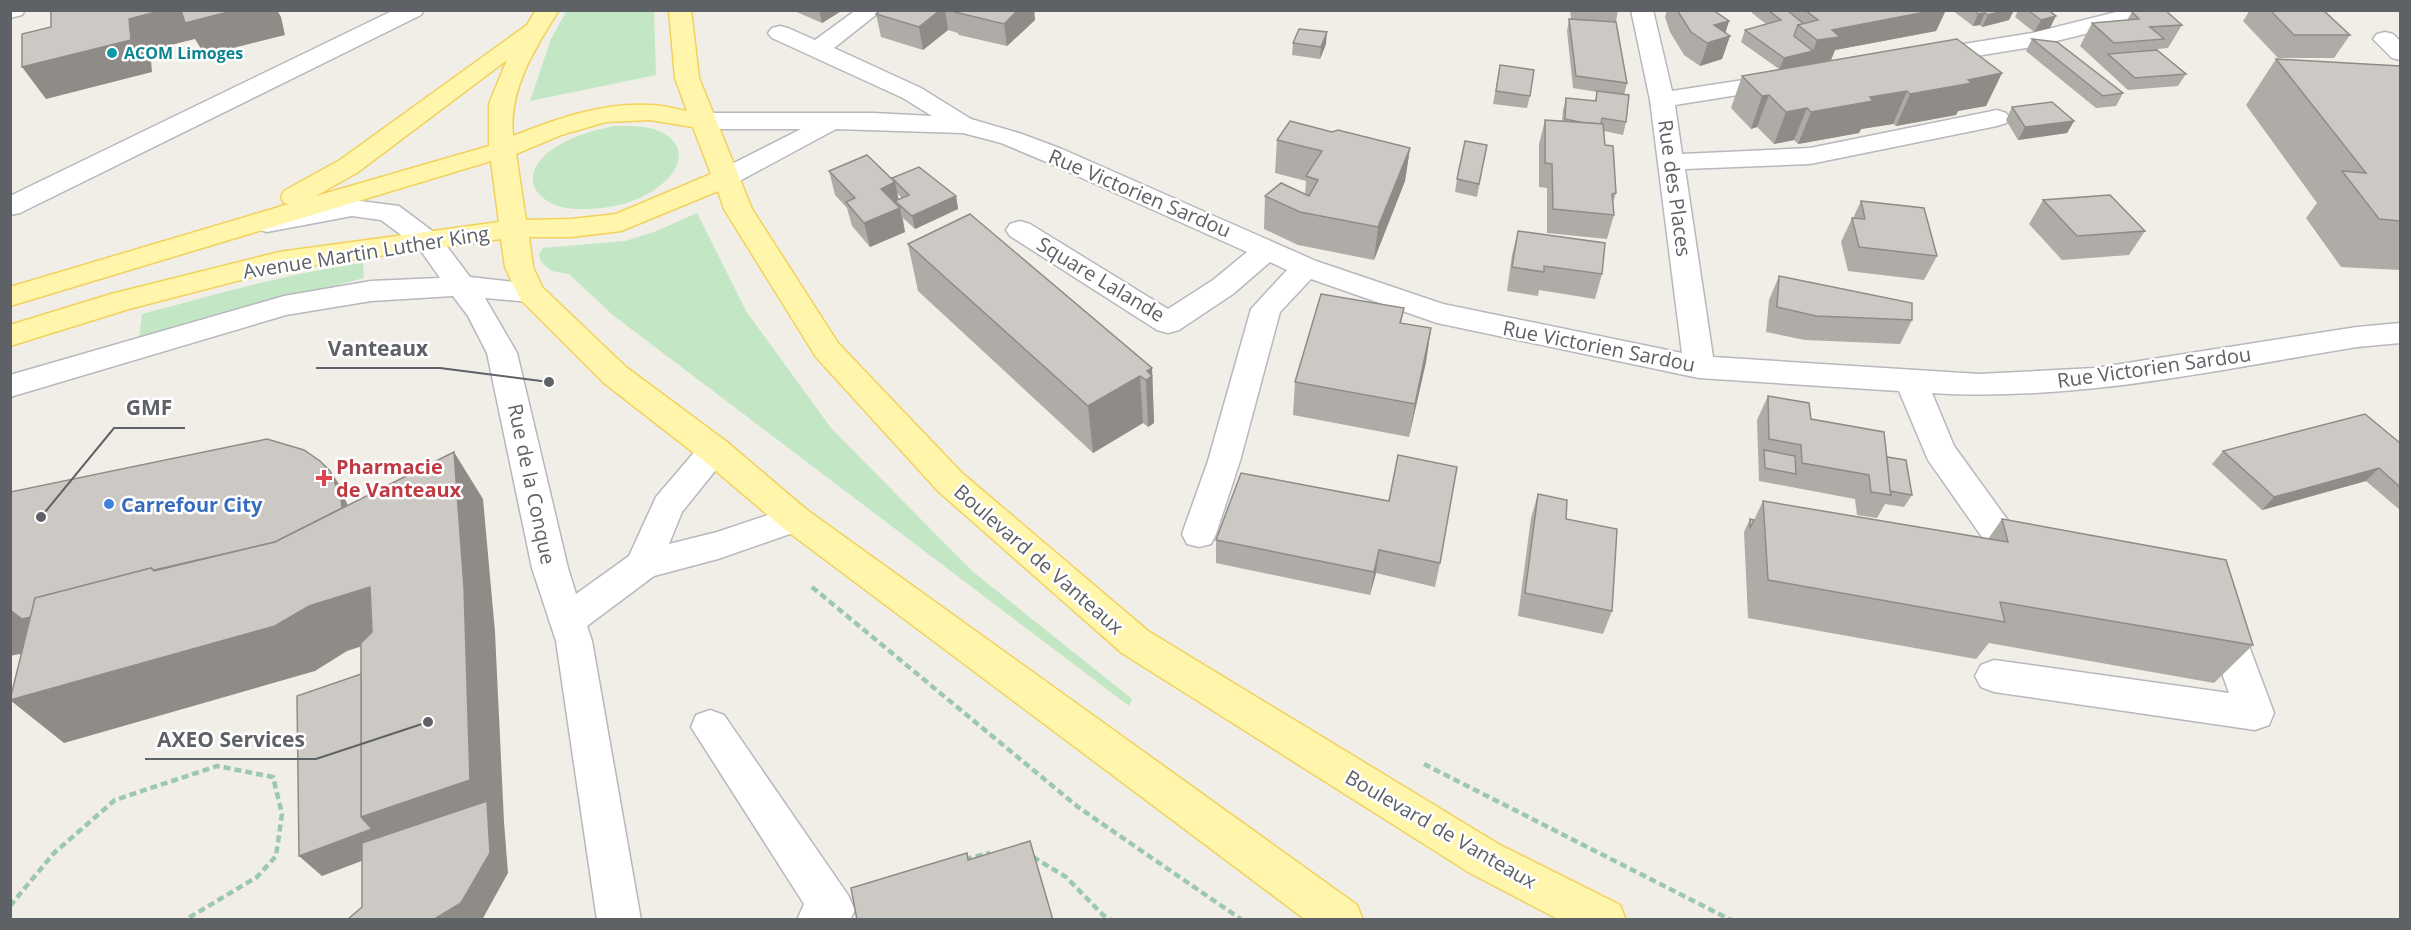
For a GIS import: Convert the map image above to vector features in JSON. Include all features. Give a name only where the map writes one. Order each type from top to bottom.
[{"type":"main road","name":"Boulevard de Vanteaux","points":[[680,10],[687,78],[738,209],[827,350],[950,482],[1135,642],[1485,859],[1605,920]]},
{"type":"main road","points":[[543,18],[502,97],[500,113],[502,150],[519,267],[531,292],[615,375],[715,451],[795,519],[1341,920]]},
{"type":"main road","points":[[246,227],[349,166],[543,18]]},
{"type":"main road","points":[[10,297],[502,150],[552,130],[604,116],[650,112],[702,121]]},
{"type":"main road","name":"Avenue Martin Luther King","points":[[10,336],[121,301],[279,261],[381,245],[429,242],[514,229],[572,228],[621,222],[725,178]]},
{"type":"street","points":[[10,207],[413,10]]},
{"type":"street","points":[[817,49],[871,10]]},
{"type":"street","name":"Rue des Places","points":[[1642,10],[1662,100],[1699,367]]},
{"type":"street","points":[[1905,60],[2032,40],[2154,10]]},
{"type":"street","points":[[780,33],[912,93],[964,125]]},
{"type":"street","points":[[1662,100],[1802,77]]},
{"type":"street","points":[[1670,161],[1699,162],[1810,156],[1997,118]]},
{"type":"street","name":"Rue Victorien Sardou","points":[[702,121],[873,121],[964,125],[1010,138],[1053,155],[1306,267],[1437,313],[1545,338],[1699,367],[1979,385],[2095,379],[2357,337],[2400,333]]},
{"type":"street","name":"Rue Victorien Sardou","points":[[725,178],[832,122]]},
{"type":"street","name":"Rue de la Conque","points":[[246,227],[352,208],[389,212],[429,242],[481,312],[507,365],[550,568],[576,651],[619,920]]},
{"type":"street","name":"Square Lalande","points":[[1020,230],[1168,323],[1223,287],[1268,249]]},
{"type":"street","points":[[1199,534],[1224,461],[1266,309],[1306,267]]},
{"type":"street","points":[[10,386],[284,306],[371,291],[462,286],[531,292]]},
{"type":"street","points":[[1911,381],[1940,451],[2001,537],[2070,553]]},
{"type":"street","points":[[643,565],[669,506],[715,451]]},
{"type":"street","points":[[568,620],[643,565],[718,546],[795,519]]},
{"type":"street","points":[[1994,676],[2255,713],[2209,584]]},
{"type":"street","points":[[710,727],[834,910],[818,920]]},
{"type":"path","points":[[810,585],[1078,807],[1242,920]]},
{"type":"path","points":[[1418,760],[1731,920]]},
{"type":"path","points":[[10,906],[54,853],[115,800],[217,766],[273,777],[282,814],[276,856],[257,877],[185,920]]},
{"type":"path","points":[[953,862],[998,851]]},
{"type":"path","points":[[1020,854],[1032,856],[1066,877],[1103,915],[1111,920]]},
{"type":"green space","points":[[567,10],[654,11],[656,75],[530,101],[551,39]]},
{"type":"green space","points":[[614,126],[654,129],[675,143],[679,158],[677,166],[666,181],[639,198],[608,207],[575,209],[551,203],[542,197],[533,181],[534,171],[550,151],[572,138]]},
{"type":"green space","points":[[697,213],[746,311],[831,428],[972,571],[1132,699],[1129,706],[614,316],[569,274],[552,271],[541,262],[539,254],[543,248],[625,241],[654,232]]},
{"type":"green space","points":[[363,263],[364,278],[139,338],[142,314],[279,279]]},
{"type":"building","points":[[51,10],[163,10],[129,19],[131,40],[22,67],[22,34],[51,27]]},
{"type":"building","points":[[181,10],[236,10],[185,23]]},
{"type":"building","points":[[881,10],[940,10],[919,27],[876,14]]},
{"type":"building","points":[[957,10],[1018,10],[1004,24],[955,12]]},
{"type":"building","points":[[1677,10],[1713,10],[1729,21],[1714,25],[1730,36],[1707,43],[1691,32]]},
{"type":"building","points":[[1768,10],[1788,10],[1804,24],[1798,25],[1794,36],[1813,51],[1784,58],[1745,30],[1781,20]]},
{"type":"building","points":[[1805,10],[1936,10],[1832,30],[1840,37],[1817,40],[1798,25],[1818,20]]},
{"type":"building","points":[[1974,10],[2006,10],[1988,15],[1978,14]]},
{"type":"building","points":[[2028,10],[2048,10],[2056,16],[2041,20]]},
{"type":"building","points":[[2165,10],[2182,25],[2150,27],[2164,39],[2114,43],[2092,23],[2139,19],[2132,12]]},
{"type":"building","points":[[2270,10],[2323,10],[2350,35],[2294,35]]},
{"type":"building","points":[[1569,19],[1616,22],[1627,83],[1576,76]]},
{"type":"building","points":[[1299,29],[1327,32],[1321,47],[1293,43]]},
{"type":"building","points":[[1957,39],[2002,73],[1968,80],[1972,83],[1910,94],[1907,91],[1870,97],[1873,101],[1811,112],[1807,108],[1786,112],[1769,95],[1762,96],[1742,76]]},
{"type":"building","points":[[2032,39],[2057,42],[2123,93],[2103,96]]},
{"type":"building","points":[[2157,50],[2186,74],[2135,78],[2108,54]]},
{"type":"building","points":[[2276,59],[2400,66],[2400,221],[2379,219],[2342,171],[2366,173]]},
{"type":"building","points":[[1500,65],[1534,70],[1530,96],[1496,91]]},
{"type":"building","points":[[1597,91],[1629,95],[1626,122],[1602,118],[1601,124],[1565,119],[1566,98],[1596,101]]},
{"type":"building","points":[[2052,102],[2074,121],[2025,127],[2012,107]]},
{"type":"building","points":[[1545,120],[1603,124],[1605,145],[1613,146],[1616,193],[1612,194],[1614,215],[1553,209],[1552,164],[1545,163]]},
{"type":"building","points":[[1290,121],[1410,148],[1378,227],[1300,212],[1265,196],[1281,183],[1309,196],[1318,180],[1306,176],[1322,151],[1277,140]]},
{"type":"building","points":[[1465,141],[1487,145],[1479,184],[1457,179]]},
{"type":"building","points":[[867,155],[895,182],[881,189],[900,208],[864,223],[846,202],[855,198],[829,171]]},
{"type":"building","points":[[919,167],[956,196],[912,216],[895,201],[909,195],[892,178]]},
{"type":"building","points":[[2110,195],[2145,231],[2077,236],[2043,200]]},
{"type":"building","points":[[1861,201],[1924,208],[1937,256],[1859,247],[1852,218],[1865,219]]},
{"type":"building","points":[[970,214],[1152,368],[1147,371],[1152,376],[1146,380],[1140,376],[1088,406],[908,244]]},
{"type":"building","points":[[1518,231],[1605,243],[1602,274],[1544,266],[1544,272],[1512,267]]},
{"type":"building","points":[[1779,276],[1912,303],[1912,320],[1816,316],[1777,307]]},
{"type":"building","points":[[1321,294],[1404,308],[1400,323],[1431,328],[1415,404],[1295,382]]},
{"type":"building","points":[[1768,396],[1809,403],[1811,419],[1884,432],[1891,495],[1871,492],[1869,475],[1802,463],[1801,445],[1769,439]]},
{"type":"building","points":[[2365,414],[2400,443],[2400,487],[2379,468],[2274,497],[2223,451]]},
{"type":"building","points":[[267,439],[304,450],[320,461],[330,471],[341,498],[342,508],[275,542],[154,570],[151,568],[35,598],[31,617],[22,619],[10,610],[10,492]]},
{"type":"building","points":[[1764,450],[1795,456],[1796,474],[1765,468]]},
{"type":"building","points":[[454,452],[464,587],[470,780],[361,817],[361,643],[372,632],[370,587],[309,606],[275,626],[10,700],[35,598],[151,568],[154,571],[275,542]]},
{"type":"building","points":[[1398,455],[1457,467],[1440,563],[1379,550],[1374,572],[1216,540],[1241,473],[1389,501]]},
{"type":"building","points":[[1887,457],[1906,460],[1912,495],[1890,491]]},
{"type":"building","points":[[1538,494],[1567,500],[1566,519],[1617,529],[1612,611],[1525,593]]},
{"type":"building","points":[[1763,501],[2008,542],[2002,519],[2226,560],[2253,645],[2000,602],[2005,622],[1768,580]]},
{"type":"building","points":[[361,674],[361,817],[372,829],[299,856],[297,696]]},
{"type":"building","points":[[487,801],[490,853],[461,903],[433,920],[347,920],[362,907],[362,843]]},
{"type":"building","points":[[1030,841],[1053,920],[857,920],[851,888],[967,853],[968,860]]},
{"type":"place","name":"ACOM Limoges","points":[[112,53]]},
{"type":"place","name":"Vanteaux","points":[[549,382]]},
{"type":"place","name":"Pharmacie de Vanteaux","points":[[324,478]]},
{"type":"place","name":"Carrefour City","points":[[109,504]]},
{"type":"place","name":"GMF","points":[[41,517]]},
{"type":"place","name":"AXEO Services","points":[[428,722]]}]
